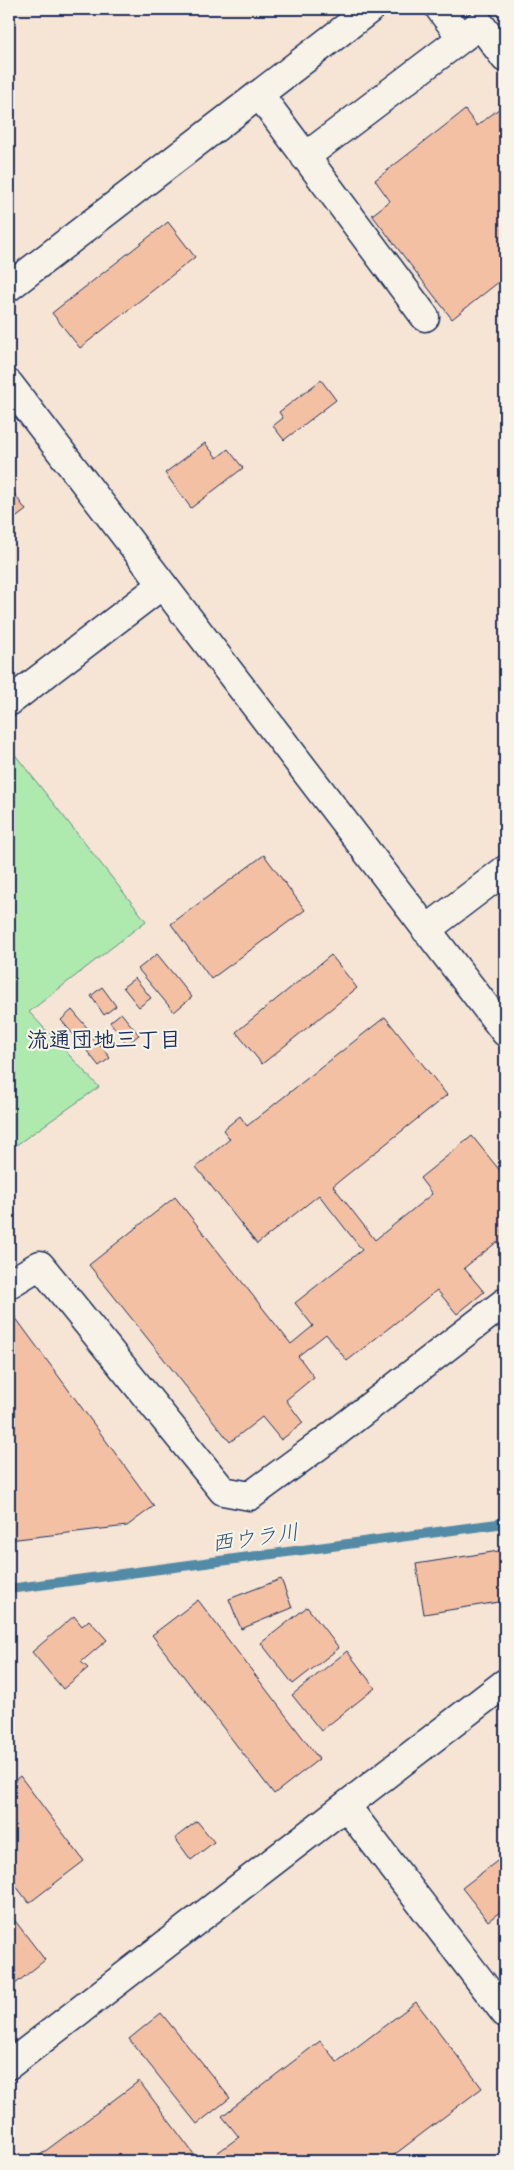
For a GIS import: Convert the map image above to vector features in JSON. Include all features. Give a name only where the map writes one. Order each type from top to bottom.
[{"type":"street","points":[[9,286],[370,9]]},
{"type":"street","points":[[440,9],[462,38]]},
{"type":"street","points":[[305,157],[480,24],[505,58]]},
{"type":"street","points":[[259,94],[425,316]]},
{"type":"street","points":[[9,384],[505,1032]]},
{"type":"street","points":[[9,702],[162,585]]},
{"type":"street","points":[[426,930],[505,870]]},
{"type":"street","points":[[9,1284],[40,1265],[222,1491],[250,1496],[330,1438],[505,1302]]},
{"type":"street","points":[[9,2065],[505,1683]]},
{"type":"street","points":[[346,1806],[505,2013]]},
{"type":"green space","points":[[9,747],[146,921],[29,1012],[99,1087],[9,1150]]},
{"type":"building","points":[[505,104],[505,277],[452,319],[372,215],[390,201],[375,180],[465,110],[477,126]]},
{"type":"building","points":[[168,222],[195,257],[80,348],[52,313]]},
{"type":"building","points":[[321,380],[336,400],[284,440],[273,426],[283,418],[279,412]]},
{"type":"building","points":[[205,443],[217,458],[228,449],[243,468],[191,508],[165,473]]},
{"type":"building","points":[[9,487],[26,510],[9,523]]},
{"type":"building","points":[[264,855],[305,910],[211,979],[171,924]]},
{"type":"building","points":[[157,954],[192,997],[174,1012],[138,969]]},
{"type":"building","points":[[331,955],[357,988],[262,1064],[236,1032]]},
{"type":"building","points":[[135,978],[151,998],[139,1007],[123,987]]},
{"type":"building","points":[[102,987],[116,1006],[104,1015],[91,996]]},
{"type":"building","points":[[72,1010],[89,1030],[78,1040],[61,1020]]},
{"type":"building","points":[[121,1013],[139,1035],[127,1044],[110,1022]]},
{"type":"building","points":[[385,1017],[447,1095],[333,1186],[375,1240],[432,1194],[420,1178],[472,1136],[505,1177],[505,1253],[497,1242],[464,1268],[484,1292],[457,1314],[437,1290],[347,1361],[326,1334],[298,1356],[314,1377],[286,1400],[303,1423],[281,1440],[262,1417],[230,1442],[89,1265],[175,1197],[291,1344],[313,1326],[295,1303],[362,1250],[319,1195],[257,1244],[196,1167],[230,1139],[223,1130],[240,1116],[247,1126]]},
{"type":"building","points":[[94,1037],[110,1058],[99,1066],[83,1046]]},
{"type":"building","points":[[15,1317],[154,1506],[127,1526],[9,1540],[9,1321]]},
{"type":"building","points":[[505,1550],[505,1601],[424,1614],[416,1564]]},
{"type":"building","points":[[281,1579],[292,1608],[241,1629],[229,1599]]},
{"type":"building","points":[[198,1600],[319,1759],[274,1794],[152,1635]]},
{"type":"building","points":[[307,1607],[339,1648],[293,1684],[261,1643]]},
{"type":"building","points":[[74,1616],[82,1626],[89,1620],[107,1640],[81,1662],[88,1668],[63,1689],[32,1652]]},
{"type":"building","points":[[347,1651],[375,1688],[321,1731],[292,1695]]},
{"type":"building","points":[[20,1776],[84,1861],[29,1903],[9,1877],[9,1785]]},
{"type":"building","points":[[197,1821],[214,1842],[191,1860],[175,1838]]},
{"type":"building","points":[[505,1855],[505,1908],[488,1921],[462,1888]]},
{"type":"building","points":[[9,1913],[45,1960],[9,1989]]},
{"type":"building","points":[[416,2002],[482,2088],[386,2161],[223,2161],[217,2153],[239,2137],[222,2116],[320,2041],[337,2062]]},
{"type":"building","points":[[161,2013],[230,2098],[197,2124],[129,2039]]},
{"type":"building","points":[[139,2081],[199,2161],[32,2161]]},
{"type":"waterway","name":"西ウラ川","points":[[9,1589],[505,1523]]},
{"type":"district","name":"流通団地三丁目","points":[[104,1039]]}]
